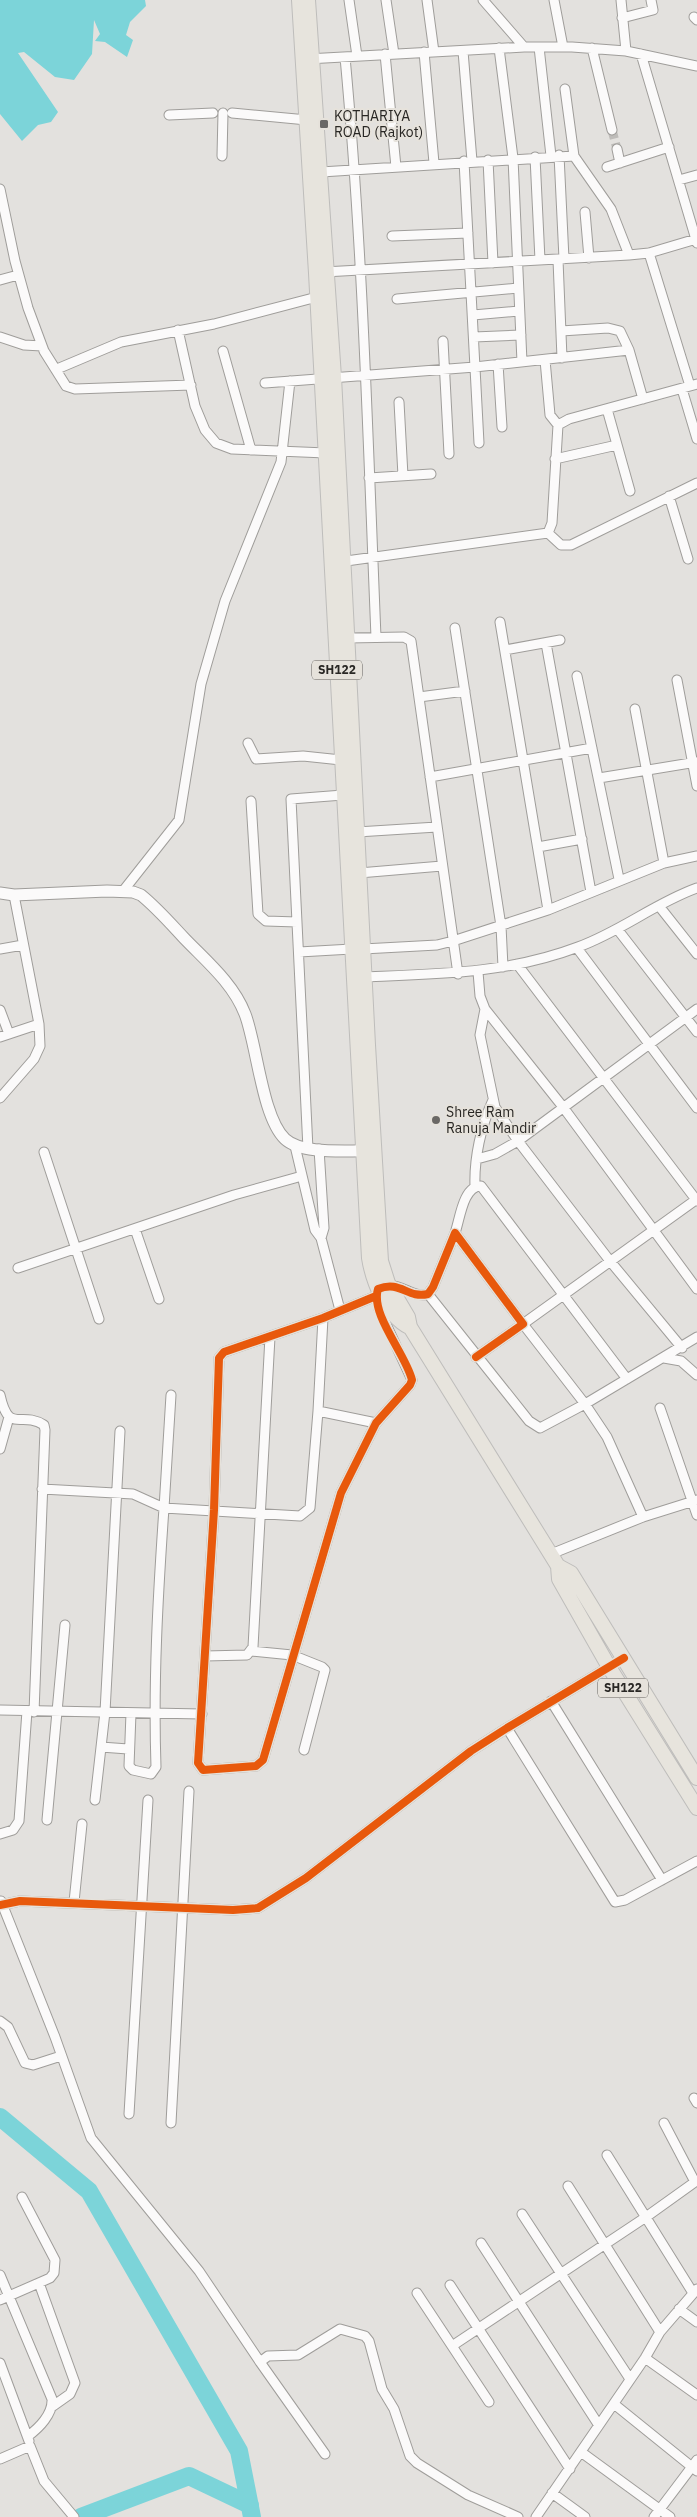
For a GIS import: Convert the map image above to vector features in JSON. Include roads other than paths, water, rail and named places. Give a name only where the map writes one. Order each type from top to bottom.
[{"type":"main road","name":"SH122","points":[[299,0],[321,172],[322,272],[317,297],[328,377],[326,453],[347,638],[342,760],[358,949]]},
{"type":"main road","name":"SH122","points":[[308,0],[307,120],[322,272],[345,722],[357,832],[359,872],[358,949],[369,1151],[369,1258],[381,1290],[400,1322],[410,1327],[554,1560],[559,1579],[609,1667],[697,1808]]},
{"type":"main road","name":"SH122","points":[[554,1560],[571,1573],[697,1778]]},
{"type":"street","points":[[349,0],[357,56]]},
{"type":"street","points":[[386,0],[396,166]]},
{"type":"street","points":[[427,0],[434,52]]},
{"type":"street","points":[[483,0],[524,47]]},
{"type":"street","points":[[554,0],[563,47]]},
{"type":"street","points":[[620,0],[626,51]]},
{"type":"street","points":[[622,18],[653,10],[651,0]]},
{"type":"street","points":[[539,47],[555,156],[561,260],[562,358]]},
{"type":"street","points":[[308,59],[499,48],[563,47],[626,51],[697,66]]},
{"type":"street","points":[[499,48],[513,158],[522,362]]},
{"type":"street","points":[[592,48],[612,130]]},
{"type":"street","points":[[463,51],[468,161],[468,234],[479,442]]},
{"type":"street","points":[[424,52],[434,163]]},
{"type":"street","points":[[322,272],[629,255],[649,253],[696,241],[670,147],[641,54]]},
{"type":"street","points":[[345,57],[356,170],[376,637]]},
{"type":"street","points":[[565,89],[574,156],[593,181],[611,210],[629,255]]},
{"type":"street","points":[[169,115],[213,113]]},
{"type":"street","points":[[222,156],[227,113],[307,120]]},
{"type":"street","points":[[607,167],[670,147]]},
{"type":"street","points":[[617,149],[620,163]]},
{"type":"street","points":[[321,172],[513,158],[574,156]]},
{"type":"street","points":[[535,157],[540,260]]},
{"type":"street","points":[[488,160],[493,262]]},
{"type":"street","points":[[679,180],[697,175]]},
{"type":"street","points":[[0,189],[2,208],[18,275],[42,346],[57,369],[62,381],[70,389],[190,385]]},
{"type":"street","points":[[585,212],[589,258]]},
{"type":"street","points":[[392,236],[468,234]]},
{"type":"street","points":[[649,253],[689,386],[697,439]]},
{"type":"street","points":[[0,280],[18,275]]},
{"type":"street","points":[[397,299],[518,288]]},
{"type":"street","points":[[57,369],[121,342],[317,297]]},
{"type":"street","points":[[473,315],[519,311]]},
{"type":"street","points":[[561,331],[614,329],[623,335],[643,399]]},
{"type":"street","points":[[178,330],[190,385],[200,419],[209,437],[223,448],[326,453]]},
{"type":"street","points":[[474,337],[521,335]]},
{"type":"street","points":[[0,337],[24,345],[42,346]]},
{"type":"street","points":[[443,341],[450,454]]},
{"type":"street","points":[[265,383],[545,360],[629,350]]},
{"type":"street","points":[[223,351],[251,450]]},
{"type":"street","points":[[545,360],[550,415],[558,425],[552,524],[548,533]]},
{"type":"street","points":[[498,364],[502,427]]},
{"type":"street","points":[[123,891],[179,820],[201,684],[225,601],[281,462],[290,381]]},
{"type":"street","points":[[558,425],[569,419],[689,386]]},
{"type":"street","points":[[399,402],[404,476]]},
{"type":"street","points":[[607,409],[630,491]]},
{"type":"street","points":[[555,458],[617,445]]},
{"type":"street","points":[[370,478],[431,474]]},
{"type":"street","points":[[337,563],[548,533],[562,545],[571,545],[697,483]]},
{"type":"street","points":[[669,496],[688,559]]},
{"type":"street","points":[[500,622],[525,761],[548,910]]},
{"type":"street","points":[[455,628],[478,769],[500,926],[503,967]]},
{"type":"street","points":[[347,638],[409,638],[458,974]]},
{"type":"street","points":[[506,650],[560,640]]},
{"type":"street","points":[[546,643],[591,892]]},
{"type":"street","points":[[577,676],[619,879]]},
{"type":"street","points":[[677,680],[695,762],[697,786]]},
{"type":"street","points":[[419,697],[464,691]]},
{"type":"street","points":[[635,709],[664,863]]},
{"type":"street","points":[[248,743],[256,759],[304,756],[342,760]]},
{"type":"street","points":[[430,777],[592,748]]},
{"type":"street","points":[[599,778],[695,762]]},
{"type":"street","points":[[321,1238],[324,1228],[314,1149],[297,922],[291,799],[344,795]]},
{"type":"street","points":[[251,802],[258,914],[266,921],[297,922]]},
{"type":"street","points":[[357,832],[437,827]]},
{"type":"street","points":[[538,847],[582,839]]},
{"type":"street","points":[[299,952],[428,945],[453,941],[548,910],[619,879],[664,863],[697,856]]},
{"type":"street","points":[[359,872],[442,866]]},
{"type":"street","points":[[359,977],[458,974],[517,964],[577,948],[618,930],[659,906],[697,888]]},
{"type":"street","points":[[0,893],[14,895],[123,891],[133,892],[149,902],[234,991],[246,1016],[264,1093],[279,1131],[286,1140],[295,1146],[314,1149],[369,1151]]},
{"type":"street","points":[[0,1098],[38,1052],[41,1037],[14,895]]},
{"type":"street","points":[[659,906],[697,954]]},
{"type":"street","points":[[618,930],[697,1032]]},
{"type":"street","points":[[0,949],[23,945]]},
{"type":"street","points":[[577,948],[697,1108]]},
{"type":"street","points":[[476,1357],[697,1200],[517,964]]},
{"type":"street","points":[[478,972],[480,996],[485,1009],[563,1107],[697,1289]]},
{"type":"street","points":[[485,1009],[480,1035],[493,1100],[518,1141],[610,1261],[682,1348]]},
{"type":"street","points":[[477,1159],[495,1154],[518,1141],[697,1009]]},
{"type":"street","points":[[0,1010],[4,1036],[39,1024]]},
{"type":"street","points":[[475,1186],[477,1159],[485,1117],[493,1100]]},
{"type":"street","points":[[295,1146],[315,1230],[321,1238],[340,1310]]},
{"type":"street","points":[[44,1152],[99,1319]]},
{"type":"street","points":[[18,1268],[234,1196],[302,1176]]},
{"type":"street","points":[[381,1290],[383,1319],[412,1380],[410,1386],[376,1423],[341,1493],[260,1764],[252,1767],[207,1770],[200,1768],[198,1763],[214,1510],[218,1358],[224,1352],[323,1318],[381,1290],[401,1288],[416,1295],[428,1294],[433,1287],[455,1233],[469,1191],[475,1186],[481,1186],[564,1293],[627,1379]]},
{"type":"street","points":[[135,1229],[159,1299]]},
{"type":"street","points":[[455,1233],[585,1404],[612,1446],[643,1517]]},
{"type":"street","points":[[428,1294],[476,1357],[534,1426],[540,1428],[682,1348],[697,1337]]},
{"type":"street","points":[[42,1489],[139,1495],[164,1508],[300,1516],[310,1508],[323,1318]]},
{"type":"street","points":[[205,1656],[247,1655],[251,1651],[261,1514],[270,1337]]},
{"type":"street","points":[[664,1358],[681,1361],[697,1375]]},
{"type":"street","points":[[0,1395],[4,1413],[9,1418],[38,1422],[44,1425],[30,1712],[19,1821],[13,1830],[0,1834]]},
{"type":"street","points":[[131,1713],[128,1762],[133,1770],[146,1774],[154,1772],[154,1713],[171,1395]]},
{"type":"street","points":[[660,1408],[695,1501],[697,1515]]},
{"type":"street","points":[[318,1411],[376,1423]]},
{"type":"street","points":[[0,1449],[9,1418]]},
{"type":"street","points":[[95,1800],[105,1712],[120,1431]]},
{"type":"street","points":[[554,1560],[643,1517],[695,1501]]},
{"type":"street","points":[[47,1820],[58,1712],[64,1626]]},
{"type":"street","points":[[251,1651],[292,1655],[325,1670],[304,1750]]},
{"type":"street","points":[[325,2454],[199,2271],[91,2138],[61,2056],[0,1903],[74,1902],[233,1910],[258,1908],[323,1866],[471,1751],[624,1658]]},
{"type":"street","points":[[551,1701],[662,1880]]},
{"type":"street","points":[[0,1710],[202,1714]]},
{"type":"street","points":[[507,1728],[615,1902],[625,1900],[697,1861]]},
{"type":"street","points":[[101,1747],[128,1749]]},
{"type":"street","points":[[171,2123],[189,1791]]},
{"type":"street","points":[[129,2114],[148,1800]]},
{"type":"street","points":[[74,1902],[82,1824]]},
{"type":"street","points":[[0,2021],[8,2027],[25,2063],[33,2065],[61,2056]]},
{"type":"street","points":[[452,2346],[696,2183],[664,2123]]},
{"type":"street","points":[[536,2517],[645,2358],[660,2332],[695,2291],[607,2155]]},
{"type":"street","points":[[568,2186],[660,2332]]},
{"type":"street","points":[[0,2300],[38,2283],[54,2273],[54,2260],[22,2196]]},
{"type":"street","points":[[522,2214],[630,2378]]},
{"type":"street","points":[[481,2243],[598,2424]]},
{"type":"street","points":[[0,2275],[52,2399],[53,2406]]},
{"type":"street","points":[[28,2436],[39,2427],[53,2406],[70,2394],[75,2383],[38,2283]]},
{"type":"street","points":[[450,2285],[570,2469]]},
{"type":"street","points":[[416,2293],[489,2402]]},
{"type":"street","points":[[679,2309],[697,2322]]},
{"type":"street","points":[[260,2362],[268,2356],[298,2355],[334,2331],[346,2329],[364,2336],[369,2341],[382,2389],[390,2402],[410,2456],[417,2463],[468,2495],[518,2517]]},
{"type":"street","points":[[645,2358],[697,2395]]},
{"type":"street","points":[[0,2363],[44,2481],[74,2517]]},
{"type":"street","points":[[614,2404],[695,2466],[657,2513]]},
{"type":"street","points":[[0,2459],[30,2446]]},
{"type":"street","points":[[581,2452],[657,2513],[670,2517]]},
{"type":"street","points":[[552,2493],[585,2517]]},
{"type":"water","points":[[0,0],[145,0],[146,6],[130,22],[126,35],[133,40],[127,57],[105,42],[95,41],[100,34],[94,20],[92,54],[74,80],[55,77],[24,52],[18,53],[58,112],[51,122],[38,125],[22,141],[0,114]]},
{"type":"waterway","points":[[0,2117],[89,2191],[239,2451],[252,2517]]},
{"type":"waterway","points":[[81,2517],[189,2476],[250,2505]]},
{"type":"tunnel","points":[[612,130],[617,149]]},
{"type":"place","name":"KOTHARIYA ROAD (Rajkot)","points":[[324,124]]},
{"type":"place","name":"Shree Ram Ranuja Mandir","points":[[436,1120]]}]
